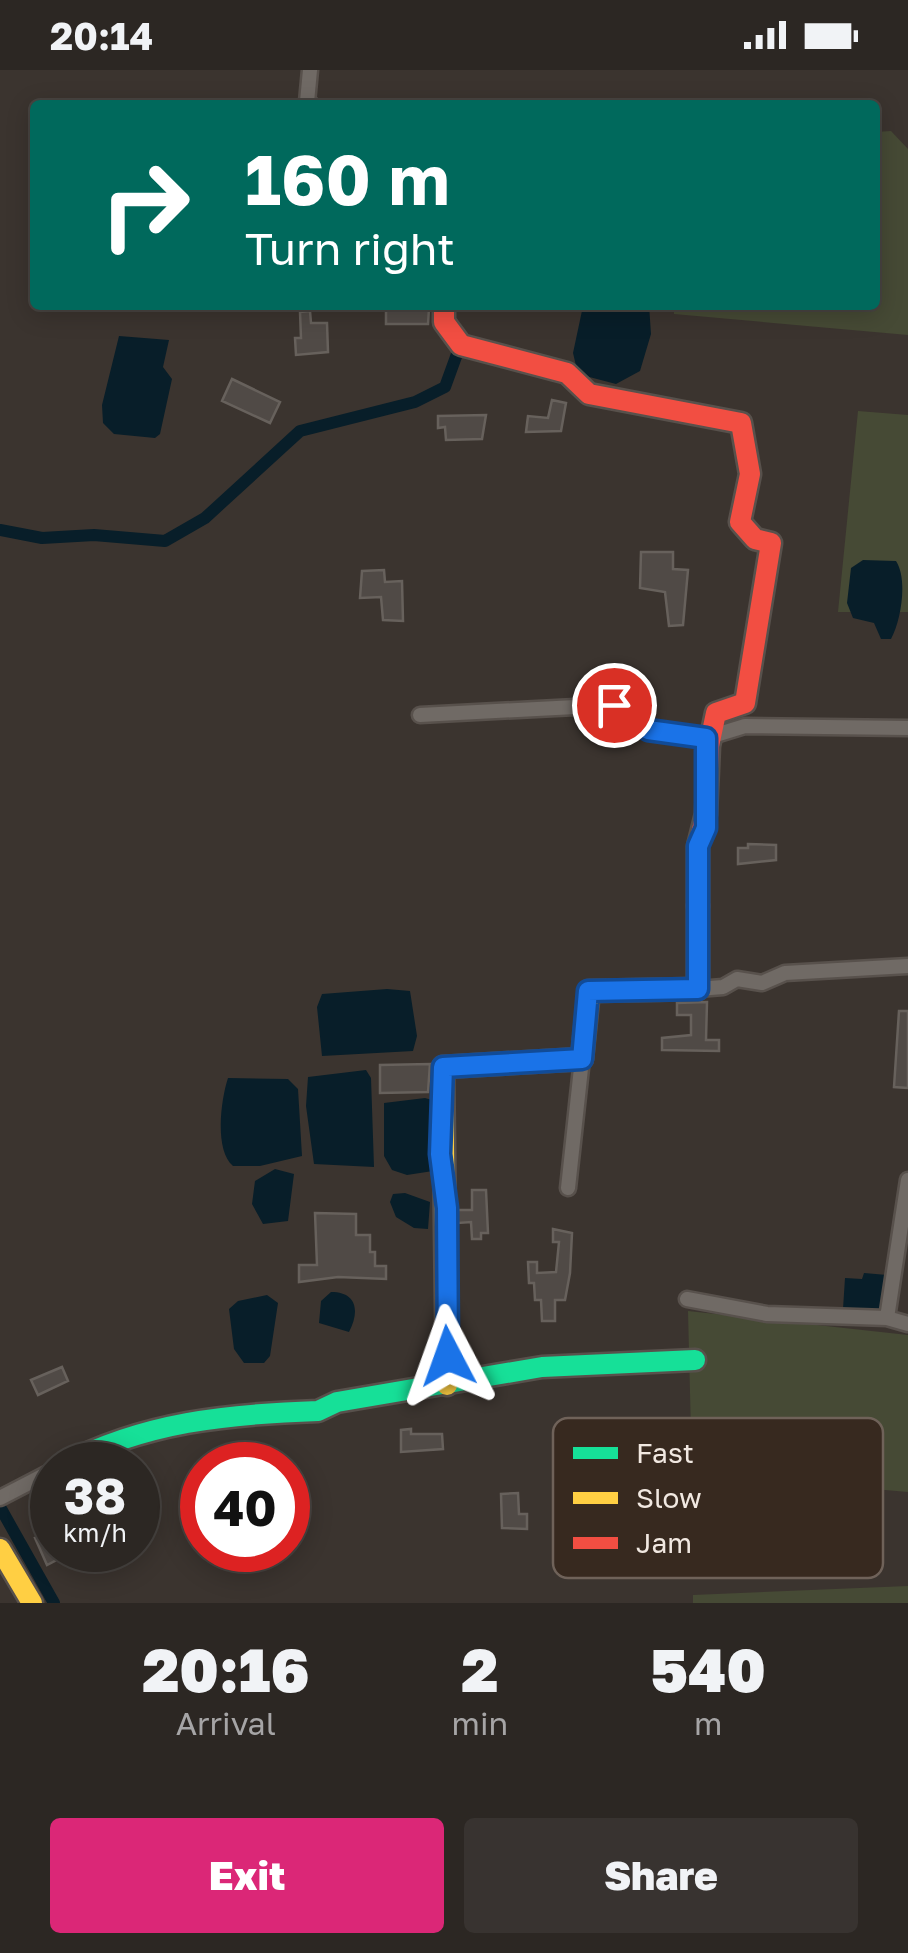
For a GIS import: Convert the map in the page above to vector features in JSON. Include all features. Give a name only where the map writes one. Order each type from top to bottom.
[{"type":"street","points":[[307,100],[310,70]]},
{"type":"street","points":[[444,310],[444,322],[461,345],[567,373],[589,394],[741,423],[750,474],[740,522],[755,539],[771,543],[745,703],[716,713],[706,738],[706,828],[698,846],[698,989]]},
{"type":"street","points":[[420,715],[614,705],[648,730],[706,738],[745,726],[908,728]]},
{"type":"street","points":[[568,1188],[588,991],[698,989],[723,987],[738,978],[762,983],[785,973],[908,966]]},
{"type":"street","points":[[446,1385],[447,1208],[440,1154],[443,1067],[582,1059]]},
{"type":"street","points":[[887,1318],[908,1180]]},
{"type":"street","points":[[686,1299],[767,1314],[887,1318],[908,1324]]},
{"type":"street","points":[[112,1442],[160,1425],[318,1411],[337,1402],[542,1367],[696,1360]]},
{"type":"street","points":[[0,1477],[5,1495],[30,1482]]},
{"type":"street","points":[[0,1549],[32,1603]]},
{"type":"green space","points":[[891,131],[908,149],[908,335],[674,314],[674,310],[880,310],[880,132]]},
{"type":"green space","points":[[858,411],[908,415],[908,612],[838,612]]},
{"type":"green space","points":[[688,1311],[908,1335],[908,1492],[883,1490],[883,1418],[691,1418]]},
{"type":"green space","points":[[908,1586],[908,1603],[693,1603],[693,1595]]},
{"type":"water","points":[[582,310],[649,310],[651,334],[640,371],[616,384],[578,374],[573,353]]},
{"type":"water","points":[[119,336],[169,340],[163,367],[172,379],[160,434],[155,438],[114,434],[103,423],[102,405]]},
{"type":"water","points":[[863,560],[896,561],[900,569],[902,600],[891,639],[881,639],[874,623],[853,618],[847,603],[851,568]]},
{"type":"water","points":[[410,991],[417,1036],[413,1051],[322,1056],[317,1007],[322,994]]},
{"type":"water","points":[[366,1070],[371,1078],[374,1167],[314,1164],[306,1106],[308,1077]]},
{"type":"water","points":[[228,1078],[288,1079],[298,1089],[302,1156],[260,1166],[233,1166],[221,1137],[221,1111]]},
{"type":"water","points":[[432,1100],[433,1171],[407,1175],[392,1170],[384,1156],[384,1103]]},
{"type":"water","points":[[275,1169],[294,1174],[288,1221],[263,1224],[252,1204],[255,1181]]},
{"type":"water","points":[[405,1193],[430,1202],[428,1229],[414,1228],[396,1217],[390,1202],[393,1194]]},
{"type":"water","points":[[864,1273],[887,1275],[881,1310],[843,1309],[845,1278],[862,1279]]},
{"type":"water","points":[[331,1292],[346,1295],[354,1304],[349,1332],[319,1323],[321,1301]]},
{"type":"water","points":[[267,1295],[278,1303],[270,1356],[264,1363],[244,1363],[234,1349],[229,1309],[238,1301]]},
{"type":"building","points":[[386,310],[429,310],[428,324],[386,324]]},
{"type":"building","points":[[310,311],[311,323],[327,323],[328,352],[296,355],[295,338],[301,338],[300,312]]},
{"type":"building","points":[[232,379],[280,402],[270,423],[222,401]]},
{"type":"building","points":[[552,400],[566,403],[561,431],[526,432],[528,416],[548,418]]},
{"type":"building","points":[[486,415],[482,439],[446,440],[445,427],[438,428],[438,416]]},
{"type":"building","points":[[641,552],[673,552],[673,569],[688,570],[683,625],[669,626],[665,592],[640,588]]},
{"type":"building","points":[[384,570],[385,582],[402,581],[403,621],[383,620],[381,597],[360,598],[362,571]]},
{"type":"building","points":[[748,844],[776,845],[776,860],[738,864],[738,848],[748,848]]},
{"type":"building","points":[[707,1002],[706,1040],[719,1040],[719,1051],[662,1050],[662,1038],[691,1035],[691,1015],[677,1015],[677,1003]]},
{"type":"building","points":[[899,1011],[908,1011],[908,1088],[894,1087]]},
{"type":"building","points":[[430,1064],[428,1092],[380,1093],[380,1065]]},
{"type":"building","points":[[472,1190],[486,1190],[488,1233],[481,1233],[481,1239],[472,1239],[471,1222],[458,1223],[457,1210],[472,1210]]},
{"type":"building","points":[[315,1213],[356,1214],[356,1235],[370,1235],[375,1266],[386,1266],[386,1279],[338,1277],[299,1282],[299,1265],[317,1265]]},
{"type":"building","points":[[553,1229],[572,1233],[570,1273],[565,1300],[555,1300],[555,1321],[542,1321],[541,1300],[535,1300],[534,1283],[529,1283],[528,1262],[537,1262],[537,1273],[556,1272],[559,1242],[553,1242]]},
{"type":"building","points":[[62,1367],[68,1381],[38,1395],[31,1380]]},
{"type":"building","points":[[411,1429],[411,1434],[442,1434],[443,1449],[401,1452],[401,1430]]},
{"type":"building","points":[[518,1493],[519,1514],[527,1514],[527,1529],[502,1528],[501,1494]]},
{"type":"waterway","points":[[0,530],[42,538],[94,535],[165,541],[205,518],[300,431],[415,402],[445,387],[457,354]]},
{"type":"waterway","points":[[0,1507],[54,1603]]},
{"type":"traffic: fast","points":[[116,1442],[187,1423],[318,1411],[337,1402],[542,1367],[695,1360]]},
{"type":"traffic: slow","points":[[447,1385],[443,1067],[582,1059],[589,991],[698,989],[698,906]]},
{"type":"traffic: slow","points":[[0,1549],[32,1603]]},
{"type":"traffic: jam","points":[[444,310],[444,322],[461,345],[567,373],[589,394],[741,423],[750,474],[740,522],[755,539],[771,543],[745,703],[716,713],[709,746],[706,814],[698,846],[698,906]]},
{"type":"route","points":[[448,1356],[444,1304],[447,1208],[440,1154],[443,1067],[582,1059],[588,991],[698,989],[698,846],[706,828],[706,738],[648,730],[614,705]]}]
